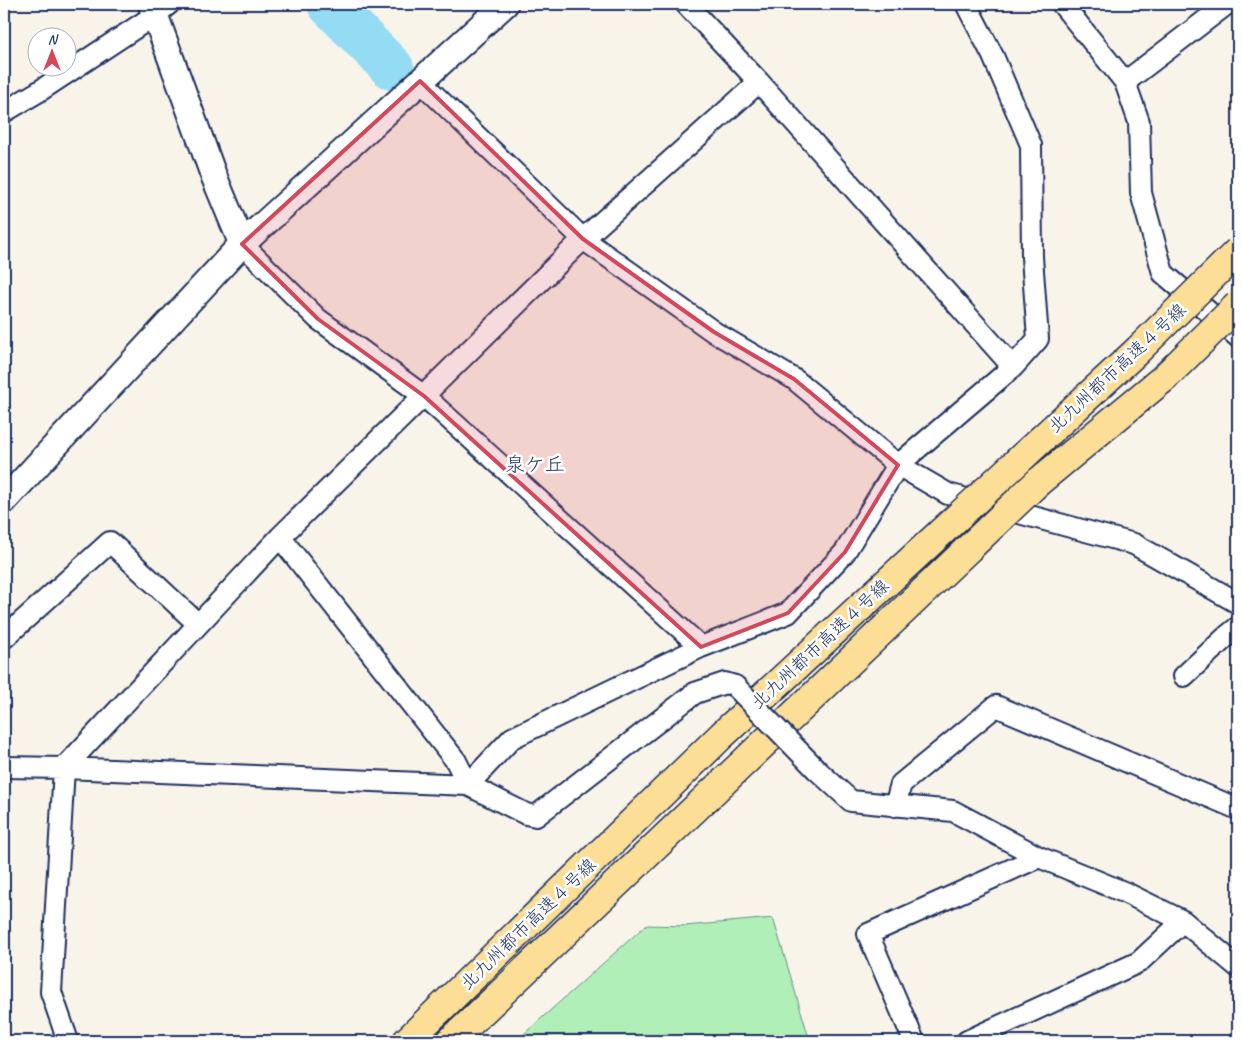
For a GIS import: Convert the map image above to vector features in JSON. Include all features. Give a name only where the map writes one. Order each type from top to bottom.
[{"type":"highway","name":"北九州都市高速４号線","points":[[407,1041],[722,735],[1136,351],[1238,251]]},
{"type":"highway","name":"北九州都市高速４号線","points":[[451,1041],[1037,483],[1164,378],[1238,305]]},
{"type":"street","points":[[4,501],[242,244],[505,4]]},
{"type":"street","points":[[686,4],[759,82],[1013,366]]},
{"type":"street","points":[[468,785],[512,738],[702,647],[788,612],[845,552],[898,465],[1013,366],[1038,338],[1032,256],[1031,145],[993,56],[966,4]]},
{"type":"street","points":[[1062,4],[1125,82],[1139,122],[1141,193],[1163,273],[1238,337]]},
{"type":"street","points":[[1125,82],[1227,4]]},
{"type":"street","points":[[4,112],[38,92],[159,7],[213,174],[242,244],[318,319],[424,396],[702,647]]},
{"type":"street","points":[[420,81],[583,239],[714,332],[794,379],[898,465],[948,494],[1134,544],[1238,603]]},
{"type":"street","points":[[68,1041],[51,992],[64,768],[280,537],[583,239],[759,82]]},
{"type":"street","points":[[280,537],[456,761],[468,785]]},
{"type":"street","points":[[4,638],[110,542],[198,624]]},
{"type":"street","points":[[1184,676],[1238,627]]},
{"type":"street","points":[[4,767],[468,785],[526,814],[536,816],[695,693],[724,683],[735,686],[817,770],[852,801],[953,812],[1039,857],[1126,893],[1183,921],[1238,967]]},
{"type":"street","points":[[896,806],[901,784],[996,706],[1238,809]]},
{"type":"street","points":[[914,1041],[868,934],[1039,857]]},
{"type":"street","points":[[967,1041],[1139,962],[1183,921]]},
{"type":"highlighted area","points":[[420,81],[583,239],[714,332],[794,379],[898,465],[845,552],[788,613],[701,647],[424,396],[318,319],[242,244]]},
{"type":"green space","points":[[773,918],[810,1041],[516,1041],[646,925],[685,926]]},
{"type":"waterway","points":[[329,4],[392,68]]},
{"type":"district","name":"泉ケ丘","points":[[535,464]]}]
